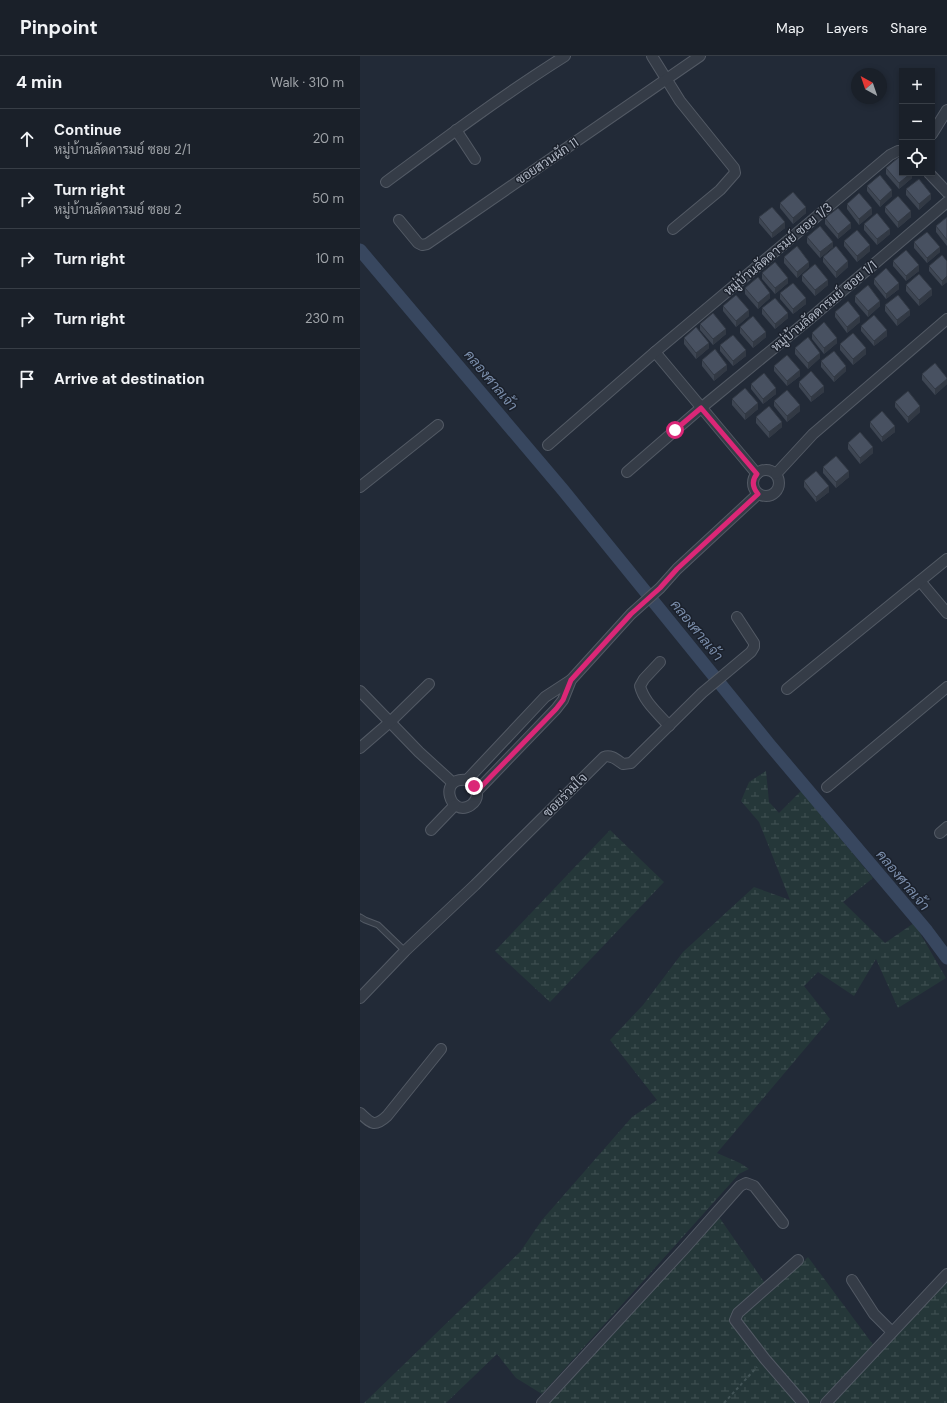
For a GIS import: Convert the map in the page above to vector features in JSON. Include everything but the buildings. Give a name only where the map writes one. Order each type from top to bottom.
[{"type":"street","points":[[386,182],[456,130],[534,75],[564,56]]},
{"type":"street","points":[[652,56],[680,101],[734,168],[735,173],[720,190],[673,229]]},
{"type":"street","name":"ซอยสวนผัก 11","points":[[399,220],[418,242],[422,245],[427,244],[700,56]]},
{"type":"street","points":[[935,129],[947,110]]},
{"type":"street","points":[[456,130],[475,159]]},
{"type":"street","name":"หมู่บ้านลัดดารมย์ ซอย 1/3","points":[[548,445],[655,352],[890,155],[899,151]]},
{"type":"street","points":[[932,176],[947,192]]},
{"type":"street","name":"หมู่บ้านลัดดารมย์ ซอย 1/1","points":[[627,472],[947,202]]},
{"type":"street","points":[[776,474],[813,434],[947,319]]},
{"type":"street","points":[[655,352],[757,474]]},
{"type":"street","points":[[360,487],[438,425]]},
{"type":"street","points":[[767,470],[776,474],[780,484],[775,494],[764,497],[758,494],[753,484],[757,474],[767,470]]},
{"type":"street","points":[[467,780],[545,697],[571,680],[631,614],[758,494]]},
{"type":"street","points":[[787,689],[947,559]]},
{"type":"street","points":[[920,581],[947,613]]},
{"type":"street","name":"ซอยร่วมใจ","points":[[360,998],[405,951],[475,885],[604,757],[608,755],[623,764],[631,763],[702,693],[751,652],[754,647],[754,643],[737,617]]},
{"type":"street","points":[[660,662],[644,678],[640,686],[647,701],[670,726]]},
{"type":"street","points":[[477,791],[467,780],[460,780],[454,783],[449,792],[449,797],[455,805],[460,807],[471,805],[475,801],[477,791],[556,709],[563,700],[571,680]]},
{"type":"street","points":[[360,748],[390,722],[429,684]]},
{"type":"street","points":[[827,787],[947,687]]},
{"type":"street","points":[[360,691],[419,752],[454,783]]},
{"type":"street","points":[[431,830],[455,805]]},
{"type":"street","points":[[360,1113],[371,1123],[376,1124],[380,1122],[391,1111],[441,1049]]},
{"type":"street","points":[[542,1403],[740,1186],[746,1183],[754,1186],[784,1223]]},
{"type":"street","points":[[798,1260],[738,1313],[735,1320],[765,1359],[803,1403]]},
{"type":"street","points":[[826,1403],[947,1274]]},
{"type":"street","points":[[852,1280],[874,1314],[892,1332]]},
{"type":"lane","points":[[360,917],[378,925],[405,951]]},
{"type":"path","points":[[724,1403],[765,1359]]},
{"type":"green space","points":[[766,771],[769,802],[779,813],[801,791],[873,878],[843,902],[885,943],[914,923],[946,978],[898,1008],[876,959],[854,996],[818,972],[804,986],[830,1019],[717,1153],[740,1163],[749,1169],[739,1174],[542,1394],[516,1378],[497,1354],[446,1403],[364,1403],[520,1252],[542,1220],[632,1117],[657,1100],[610,1040],[643,1005],[683,952],[754,887],[790,900],[759,822],[741,801],[749,782]]},
{"type":"green space","points":[[610,830],[664,882],[550,1002],[495,951]]},
{"type":"green space","points":[[719,1217],[771,1292],[808,1257],[874,1346],[819,1403],[548,1403]]},
{"type":"green space","points":[[947,1278],[947,1403],[831,1403]]},
{"type":"waterway","name":"คลองศาลเจ้า","points":[[360,250],[563,490],[769,744],[927,931],[947,958]]},
{"type":"route","points":[[474,786],[477,791],[556,709],[563,700],[571,680],[631,614],[758,494],[753,484],[757,474],[701,408],[675,430]]}]
